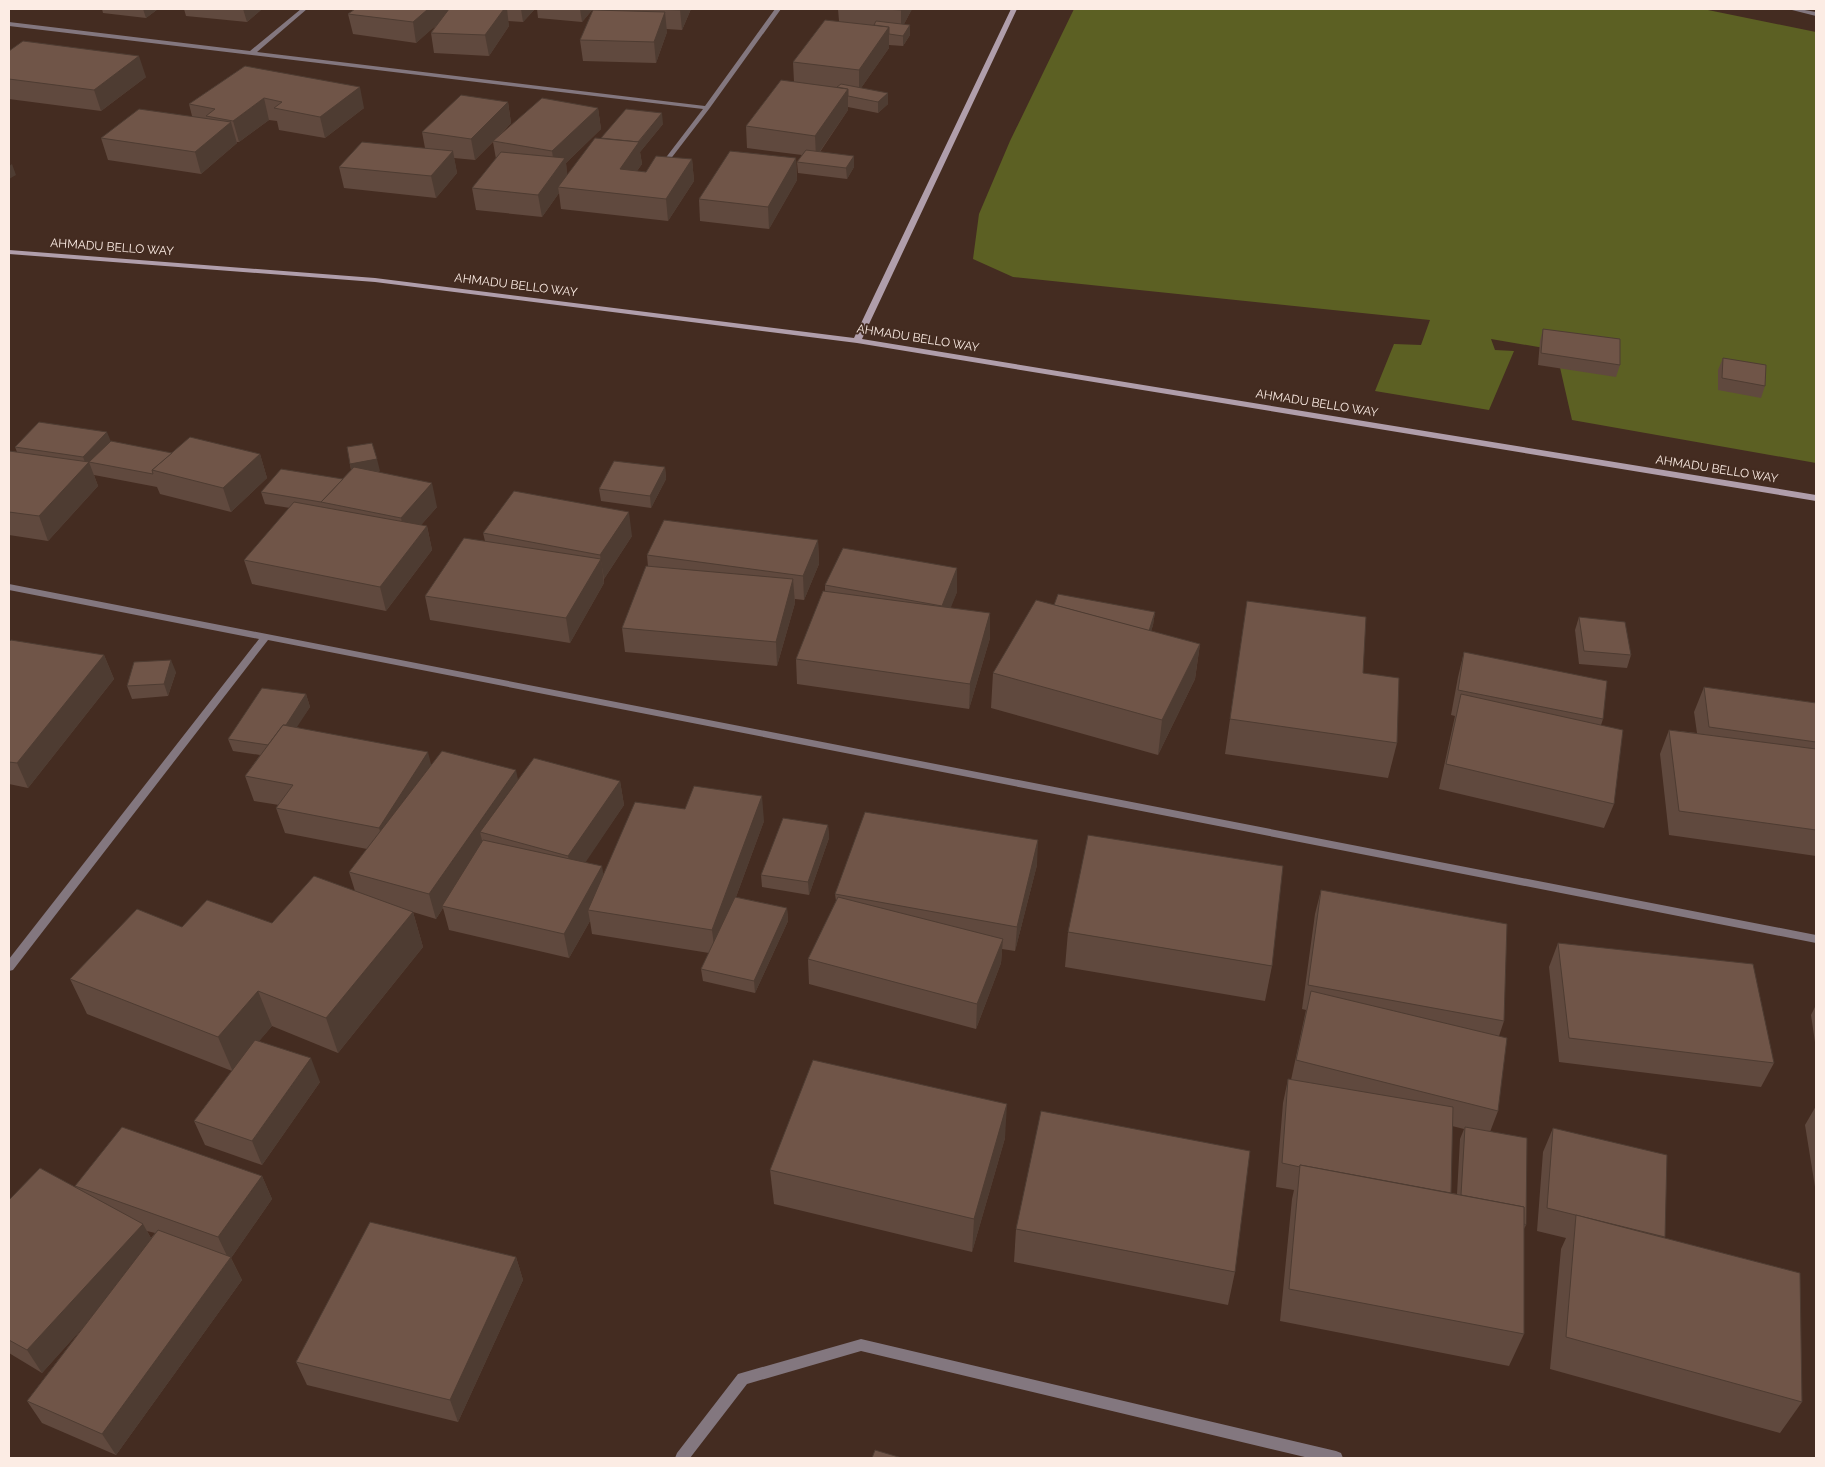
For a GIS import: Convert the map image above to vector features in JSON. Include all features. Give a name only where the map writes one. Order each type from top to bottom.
[{"type":"street","points":[[252,53],[304,9]]},
{"type":"street","points":[[664,164],[778,9]]},
{"type":"street","points":[[857,341],[1014,9]]},
{"type":"street","points":[[1791,9],[1816,14]]},
{"type":"street","points":[[9,24],[707,108]]},
{"type":"street","name":"AHMADU BELLO WAY","points":[[9,252],[375,280],[857,341],[1816,498]]},
{"type":"street","points":[[9,587],[1816,939]]},
{"type":"street","points":[[9,967],[266,636]]},
{"type":"street","points":[[682,1458],[743,1379],[861,1345],[1336,1458]]},
{"type":"green space","points":[[1074,9],[1703,9],[1816,32],[1816,463],[1572,420],[1556,350],[1491,339],[1495,350],[1514,351],[1489,410],[1375,391],[1394,344],[1421,345],[1430,320],[1013,277],[973,259],[979,214],[1010,141]]},
{"type":"building","points":[[355,9],[428,9],[413,22],[348,14]]},
{"type":"building","points":[[449,9],[504,9],[485,35],[431,33]]},
{"type":"building","points":[[593,10],[665,12],[654,42],[580,40]]},
{"type":"building","points":[[825,20],[889,27],[859,70],[793,62]]},
{"type":"building","points":[[876,21],[910,25],[903,36],[889,34],[889,27],[874,25]]},
{"type":"building","points":[[23,41],[139,56],[94,90],[9,79],[9,51]]},
{"type":"building","points":[[245,66],[360,87],[320,117],[274,108],[282,102],[264,98],[233,121],[206,116],[215,109],[189,104]]},
{"type":"building","points":[[781,80],[848,89],[815,136],[746,126]]},
{"type":"building","points":[[841,84],[888,93],[878,102],[848,96],[848,89],[837,87]]},
{"type":"building","points":[[461,95],[508,102],[471,139],[422,132]]},
{"type":"building","points":[[542,98],[598,108],[552,151],[493,141]]},
{"type":"building","points":[[139,109],[231,122],[195,152],[101,138]]},
{"type":"building","points":[[626,109],[662,113],[638,142],[601,138]]},
{"type":"building","points":[[595,138],[639,142],[620,169],[646,172],[656,156],[692,159],[666,199],[558,187]]},
{"type":"building","points":[[362,142],[453,151],[431,176],[339,167]]},
{"type":"building","points":[[806,150],[854,156],[846,168],[797,162]]},
{"type":"building","points":[[730,151],[796,158],[768,207],[699,199]]},
{"type":"building","points":[[501,152],[565,158],[538,195],[472,188]]},
{"type":"building","points":[[1543,329],[1620,339],[1620,365],[1541,353]]},
{"type":"building","points":[[1723,358],[1766,365],[1765,386],[1722,378]]},
{"type":"building","points":[[39,422],[107,432],[83,457],[15,447]]},
{"type":"building","points":[[190,437],[260,454],[223,488],[152,470]]},
{"type":"building","points":[[111,441],[172,453],[152,470],[153,474],[89,462]]},
{"type":"building","points":[[372,443],[377,459],[350,464],[347,447]]},
{"type":"building","points":[[9,451],[89,462],[39,516],[9,512]]},
{"type":"building","points":[[614,461],[665,467],[650,496],[599,489]]},
{"type":"building","points":[[354,467],[432,483],[401,518],[321,502]]},
{"type":"building","points":[[281,469],[343,479],[321,502],[261,492]]},
{"type":"building","points":[[514,491],[629,512],[600,555],[483,533]]},
{"type":"building","points":[[294,502],[427,526],[380,587],[244,560]]},
{"type":"building","points":[[664,520],[818,540],[803,576],[647,555]]},
{"type":"building","points":[[464,538],[601,559],[566,618],[425,596]]},
{"type":"building","points":[[843,548],[957,568],[942,606],[825,585]]},
{"type":"building","points":[[646,566],[793,579],[776,642],[622,628]]},
{"type":"building","points":[[823,591],[990,613],[970,684],[796,659]]},
{"type":"building","points":[[1058,594],[1155,612],[1149,631],[1054,605]]},
{"type":"building","points":[[1036,600],[1200,644],[1162,720],[993,673]]},
{"type":"building","points":[[1247,601],[1366,617],[1363,673],[1399,678],[1397,743],[1230,719]]},
{"type":"building","points":[[1579,617],[1625,622],[1631,655],[1584,651]]},
{"type":"building","points":[[11,640],[104,655],[17,763],[9,762],[9,642]]},
{"type":"building","points":[[1464,652],[1607,681],[1603,719],[1458,690]]},
{"type":"building","points":[[171,660],[164,684],[127,686],[134,662]]},
{"type":"building","points":[[1704,687],[1816,703],[1816,742],[1709,727]]},
{"type":"building","points":[[262,688],[306,694],[286,725],[283,725],[268,745],[228,739]]},
{"type":"building","points":[[1461,694],[1623,730],[1614,804],[1446,764]]},
{"type":"building","points":[[283,725],[428,752],[379,828],[276,808],[293,785],[245,776]]},
{"type":"building","points":[[1669,730],[1816,749],[1816,830],[1679,811]]},
{"type":"building","points":[[442,751],[516,770],[429,894],[349,872]]},
{"type":"building","points":[[534,758],[620,781],[568,856],[480,832]]},
{"type":"building","points":[[694,786],[762,796],[712,930],[588,910],[635,802],[685,809]]},
{"type":"building","points":[[865,812],[1038,840],[1017,927],[835,894]]},
{"type":"building","points":[[783,818],[828,825],[808,882],[761,875]]},
{"type":"building","points":[[1088,835],[1283,866],[1272,966],[1068,932]]},
{"type":"building","points":[[483,840],[602,866],[564,934],[442,906]]},
{"type":"building","points":[[314,876],[413,912],[326,1018],[258,991],[218,1037],[70,979],[137,909],[182,927],[207,900],[272,923]]},
{"type":"building","points":[[1321,890],[1507,924],[1504,1021],[1308,985]]},
{"type":"building","points":[[735,897],[787,908],[754,981],[701,969]]},
{"type":"building","points":[[838,897],[1003,939],[977,1004],[808,959]]},
{"type":"building","points":[[1558,943],[1753,964],[1774,1063],[1569,1038]]},
{"type":"building","points":[[1311,991],[1507,1038],[1498,1111],[1296,1060]]},
{"type":"building","points":[[255,1040],[311,1058],[252,1141],[194,1121]]},
{"type":"building","points":[[813,1060],[1007,1104],[974,1219],[770,1170]]},
{"type":"building","points":[[1288,1079],[1453,1107],[1451,1193],[1282,1163]]},
{"type":"building","points":[[1041,1111],[1250,1151],[1235,1272],[1016,1229]]},
{"type":"building","points":[[122,1127],[262,1176],[218,1237],[75,1186]]},
{"type":"building","points":[[1465,1127],[1527,1138],[1526,1225],[1524,1224],[1524,1207],[1461,1195]]},
{"type":"building","points":[[1553,1128],[1667,1155],[1665,1237],[1547,1208]]},
{"type":"building","points":[[1300,1165],[1524,1207],[1524,1334],[1289,1289]]},
{"type":"building","points":[[40,1168],[143,1224],[27,1350],[9,1340],[9,1200]]},
{"type":"building","points":[[1576,1215],[1800,1273],[1802,1402],[1566,1337]]},
{"type":"building","points":[[370,1222],[516,1257],[450,1400],[296,1362]]},
{"type":"building","points":[[158,1230],[231,1257],[102,1434],[27,1401]]},
{"type":"building","points":[[875,1450],[902,1458],[872,1458]]}]
